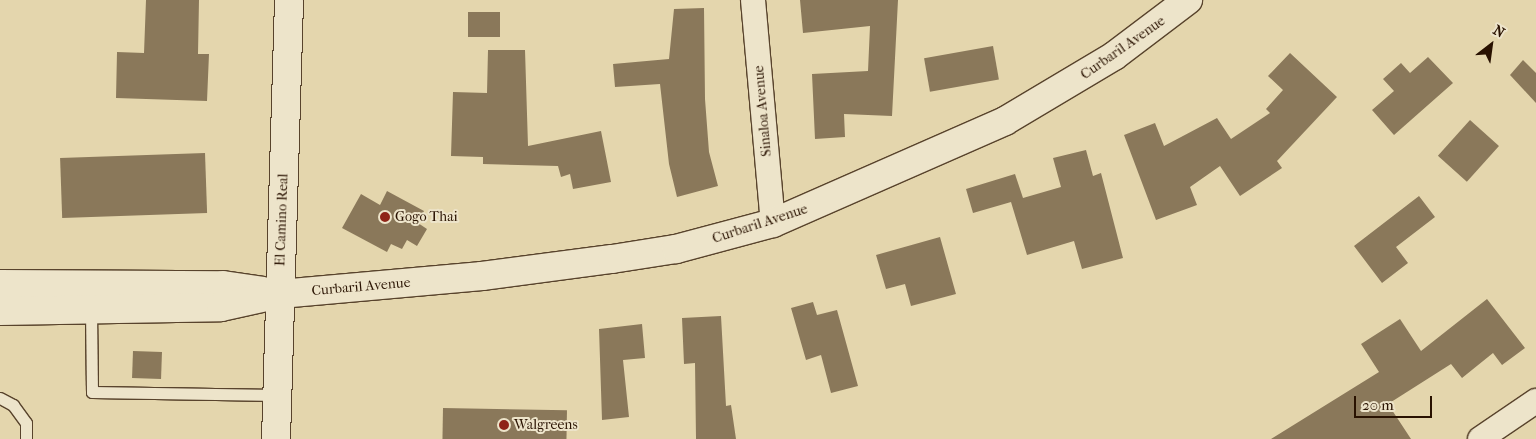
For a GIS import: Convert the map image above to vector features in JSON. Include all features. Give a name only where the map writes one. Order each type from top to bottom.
[{"type":"main road","name":"El Camino Real","points":[[276,439],[288,0]]},
{"type":"main road","name":"Curbaril Avenue","points":[[0,312],[221,307],[280,294],[482,276],[676,249],[773,223],[1005,122],[1114,56],[1188,0]]},
{"type":"main road","name":"Curbaril Avenue","points":[[0,284],[223,285],[280,294]]},
{"type":"street","name":"Sinaloa Avenue","points":[[752,0],[773,223]]},
{"type":"street","points":[[1480,439],[1536,401]]},
{"type":"lane","points":[[91,310],[92,392],[277,395]]},
{"type":"lane","points":[[0,398],[13,405],[26,423],[26,439]]},
{"type":"building","points":[[146,0],[199,0],[198,54],[209,54],[207,101],[116,98],[117,52],[144,53]]},
{"type":"building","points":[[800,0],[898,0],[892,116],[844,114],[845,137],[815,139],[812,74],[868,71],[870,26],[803,33]]},
{"type":"building","points":[[704,8],[705,99],[709,152],[718,186],[677,197],[669,164],[660,84],[615,87],[613,64],[669,59],[674,9]]},
{"type":"building","points":[[468,12],[500,12],[500,37],[468,37]]},
{"type":"building","points":[[993,46],[999,79],[930,92],[924,58]]},
{"type":"building","points":[[488,50],[525,50],[528,146],[601,131],[611,182],[573,189],[570,174],[561,177],[558,166],[483,164],[483,157],[451,156],[453,92],[487,93]]},
{"type":"building","points":[[1290,53],[1337,97],[1277,161],[1282,168],[1240,196],[1220,166],[1190,187],[1197,205],[1156,220],[1124,135],[1155,123],[1164,146],[1217,118],[1231,139],[1270,113],[1266,109],[1283,90],[1268,76]]},
{"type":"building","points":[[1428,57],[1453,83],[1394,135],[1372,110],[1394,91],[1383,79],[1401,63],[1410,73]]},
{"type":"building","points":[[1523,60],[1536,73],[1536,103],[1510,75]]},
{"type":"building","points":[[1470,120],[1499,146],[1467,182],[1438,156]]},
{"type":"building","points":[[1086,150],[1093,176],[1101,173],[1123,258],[1082,269],[1074,241],[1027,255],[1011,202],[973,213],[966,189],[1015,174],[1023,198],[1061,187],[1053,158]]},
{"type":"building","points":[[205,153],[207,213],[62,218],[60,158]]},
{"type":"building","name":"Gogo Thai","points":[[387,191],[424,211],[418,223],[427,229],[417,246],[407,240],[402,249],[391,244],[387,252],[342,228],[361,194],[380,205]]},
{"type":"building","points":[[1419,196],[1435,217],[1396,247],[1408,263],[1382,283],[1354,246]]},
{"type":"building","points":[[940,237],[956,294],[911,306],[905,284],[886,289],[876,255]]},
{"type":"building","points":[[1487,299],[1525,348],[1502,365],[1493,353],[1462,378],[1451,364],[1388,404],[1411,439],[1271,439],[1379,372],[1361,344],[1400,319],[1421,351]]},
{"type":"building","points":[[813,302],[817,315],[837,310],[858,386],[831,393],[821,355],[806,360],[791,308]]},
{"type":"building","points":[[721,316],[726,406],[731,405],[736,439],[696,439],[695,363],[684,364],[682,318]]},
{"type":"building","points":[[642,324],[645,358],[623,360],[629,417],[602,420],[599,329]]},
{"type":"building","points":[[133,351],[162,352],[161,379],[132,378]]},
{"type":"building","name":"Walgreens","points":[[443,408],[567,410],[566,439],[442,439]]},
{"type":"place","name":"Gogo Thai","points":[[385,217]]},
{"type":"place","name":"Walgreens","points":[[504,425]]}]
